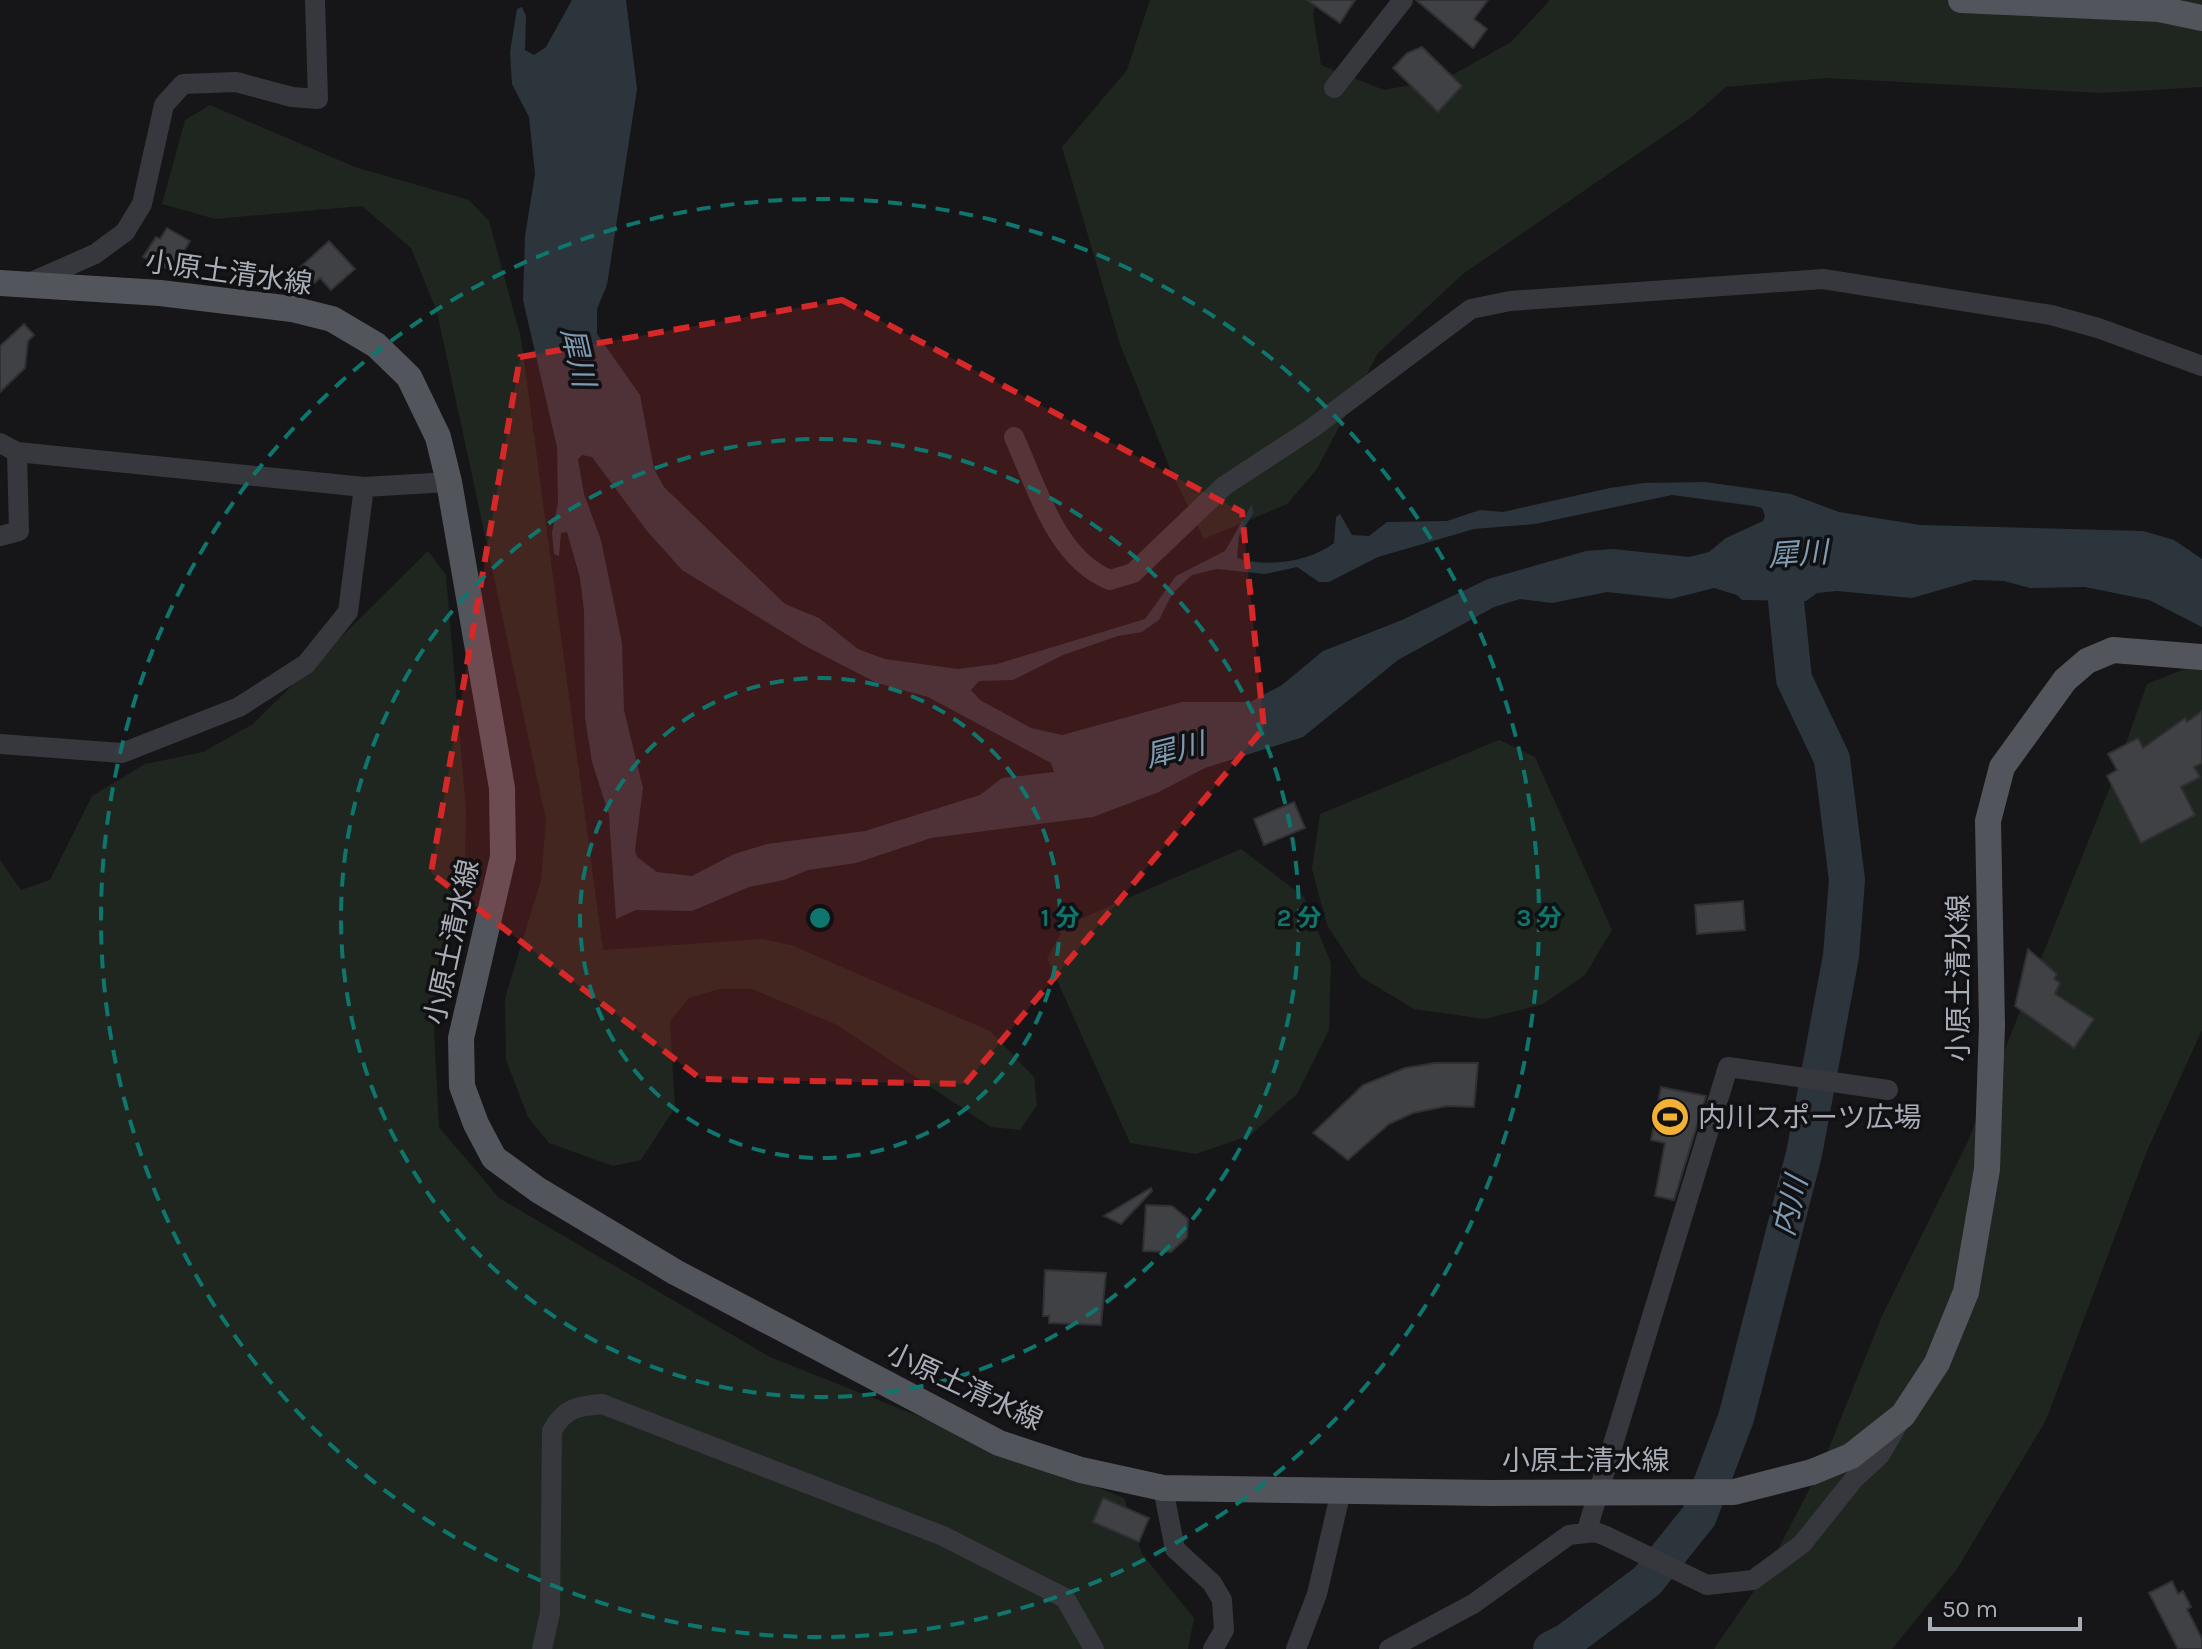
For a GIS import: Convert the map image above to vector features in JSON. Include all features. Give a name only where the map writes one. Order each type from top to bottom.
[{"type":"main road","points":[[1961,0],[2159,9],[2202,18]]},
{"type":"main road","name":"小原土清水線","points":[[12,284],[160,293],[292,309],[332,319],[376,345],[409,377],[438,437],[449,482],[502,788],[503,857],[461,1038],[462,1086],[476,1124],[494,1158],[538,1190],[675,1272],[999,1443],[1081,1470],[1163,1488],[1491,1493],[1734,1492],[1812,1472],[1851,1456],[1903,1415],[1937,1363],[1966,1292],[1987,1169],[1992,1025],[1988,821],[2002,767],[2065,680],[2087,661],[2113,650],[2202,657]]},
{"type":"street","points":[[12,284],[95,254],[125,232],[142,204],[164,105],[183,84],[236,82],[292,97],[318,99],[315,0]]},
{"type":"street","points":[[1334,88],[1403,0]]},
{"type":"street","points":[[1014,437],[1058,531],[1082,563],[1110,580],[1133,573],[1224,486],[1311,429],[1471,309],[1497,303],[1702,285],[1823,279],[2051,315],[2098,328],[2202,366]]},
{"type":"street","points":[[0,536],[19,531],[9,448],[364,487],[449,482]]},
{"type":"street","points":[[0,744],[122,753],[239,707],[306,664],[348,612],[364,487]]},
{"type":"street","points":[[1596,1534],[1728,1067],[1888,1090]]},
{"type":"street","points":[[542,1649],[550,1613],[552,1431],[557,1420],[573,1406],[602,1404],[943,1536],[1065,1598],[1094,1649]]},
{"type":"street","points":[[1389,1649],[1473,1604],[1569,1535],[1596,1534],[1707,1585],[1753,1580],[1802,1544],[1854,1479],[1880,1455],[1903,1415]]},
{"type":"street","points":[[1163,1488],[1175,1549],[1212,1583],[1222,1600],[1224,1630],[1213,1649]]},
{"type":"street","points":[[1296,1649],[1317,1594],[1341,1491]]},
{"type":"highlighted area","points":[[842,300],[1242,512],[1264,728],[965,1084],[701,1079],[431,873],[520,357]]},
{"type":"shaded area","points":[[1150,0],[1316,0],[1313,14],[1321,65],[1384,90],[1447,78],[1511,42],[1550,0],[2202,0],[2202,87],[2102,93],[1826,78],[1726,87],[1693,116],[1463,274],[1378,353],[1317,469],[1287,504],[1204,539],[1173,476],[1120,344],[1062,147],[1127,70]]},
{"type":"shaded area","points":[[210,105],[355,167],[469,200],[489,221],[521,338],[603,950],[762,939],[791,945],[990,1031],[1034,1077],[1037,1105],[1020,1130],[991,1127],[837,1025],[752,989],[719,989],[689,998],[670,1021],[675,1108],[641,1160],[613,1166],[549,1143],[528,1117],[506,1060],[505,998],[541,880],[546,820],[437,312],[411,248],[362,206],[215,219],[162,204],[185,120]]},
{"type":"shaded area","points":[[428,551],[446,575],[466,810],[465,870],[433,1009],[439,1127],[499,1198],[770,1357],[1124,1498],[1142,1554],[1194,1618],[1188,1649],[0,1649],[0,860],[21,890],[50,880],[92,796],[145,764],[203,752],[253,724]]},
{"type":"shaded area","points":[[2202,662],[2202,1030],[2147,1151],[2046,1420],[1957,1569],[1892,1649],[1714,1649],[1763,1578],[1822,1465],[1882,1316],[1968,1141],[2114,777],[2147,684]]},
{"type":"shaded area","points":[[1499,740],[1535,757],[1612,930],[1585,975],[1543,1004],[1485,1019],[1414,1009],[1361,977],[1327,925],[1312,869],[1320,814]]},
{"type":"shaded area","points":[[1241,849],[1304,897],[1331,963],[1329,1030],[1297,1094],[1251,1135],[1196,1154],[1130,1143],[1047,958],[1066,925]]},
{"type":"water","name":"犀川","points":[[572,0],[626,0],[637,89],[607,285],[597,309],[597,334],[640,395],[654,469],[664,487],[785,604],[819,618],[858,649],[885,659],[958,669],[997,664],[1145,619],[1176,576],[1225,551],[1252,504],[1253,514],[1239,536],[1237,558],[1274,563],[1313,555],[1334,543],[1336,517],[1340,514],[1352,535],[1369,536],[1387,522],[1447,521],[1480,510],[1503,512],[1644,483],[1705,482],[1791,494],[1839,512],[1920,525],[2143,531],[2174,540],[2202,559],[2202,627],[2149,600],[2085,587],[2030,588],[2004,581],[1974,580],[1912,598],[1837,591],[1817,593],[1806,601],[1742,600],[1737,595],[1714,588],[1671,599],[1607,592],[1552,603],[1520,599],[1494,607],[1398,660],[1303,737],[1205,768],[1159,792],[1093,817],[931,838],[856,863],[808,870],[784,880],[749,887],[692,911],[636,910],[616,919],[609,815],[592,762],[585,718],[584,611],[580,578],[567,532],[561,533],[559,556],[554,554],[552,533],[558,503],[557,447],[523,300],[525,236],[535,174],[529,117],[512,84],[510,52],[517,9],[522,7],[526,16],[525,50],[534,55],[546,47]],"holes":[[[582,455],[592,457],[647,531],[682,570],[807,647],[877,683],[928,697],[1051,763],[1054,772],[1002,778],[980,795],[865,831],[767,844],[734,854],[692,876],[657,872],[637,857],[635,850],[643,788],[624,710],[622,644],[601,540],[584,494],[578,459]],[[1672,495],[1754,506],[1762,508],[1765,516],[1763,521],[1726,538],[1709,552],[1689,557],[1613,549],[1586,551],[1488,579],[1402,620],[1323,651],[1282,685],[1250,702],[1182,702],[1062,735],[1031,728],[980,700],[971,690],[979,681],[1013,680],[1063,655],[1118,636],[1142,632],[1159,620],[1172,594],[1192,575],[1217,569],[1265,574],[1297,567],[1319,582],[1329,582],[1378,557],[1474,529],[1535,524]]]},
{"type":"building","points":[[1307,0],[1355,0],[1340,23]]},
{"type":"building","points":[[1416,0],[1488,0],[1474,19],[1487,29],[1473,48]]},
{"type":"building","points":[[1422,47],[1462,86],[1438,112],[1393,68],[1407,53]]},
{"type":"building","points":[[167,228],[190,241],[172,271],[143,257],[156,237],[160,239]]},
{"type":"building","points":[[329,241],[355,269],[331,290],[320,278],[309,288],[294,273]]},
{"type":"building","points":[[24,324],[34,335],[28,341],[25,368],[0,392],[0,346]]},
{"type":"building","points":[[2202,711],[2202,763],[2194,767],[2200,777],[2181,787],[2195,815],[2141,843],[2107,776],[2117,770],[2108,754],[2138,738],[2143,748],[2185,718],[2187,722]]},
{"type":"building","points":[[1294,802],[1305,828],[1264,845],[1254,819]]},
{"type":"building","points":[[1743,901],[1745,930],[1697,934],[1695,905]]},
{"type":"building","points":[[2028,949],[2057,974],[2054,979],[2060,983],[2055,994],[2094,1019],[2074,1048],[2015,1006]]},
{"type":"building","points":[[1435,1063],[1478,1063],[1474,1107],[1447,1106],[1413,1113],[1389,1124],[1348,1160],[1313,1133],[1363,1085],[1405,1068]]},
{"type":"building","points":[[1661,1087],[1706,1096],[1674,1200],[1655,1196],[1665,1143],[1651,1140]]},
{"type":"building","points":[[1151,1188],[1152,1191],[1121,1224],[1104,1216]]},
{"type":"building","points":[[1146,1205],[1172,1206],[1188,1219],[1187,1237],[1171,1252],[1143,1251]]},
{"type":"building","points":[[1045,1270],[1106,1273],[1101,1325],[1049,1323],[1049,1316],[1043,1316]]},
{"type":"building","points":[[1103,1498],[1149,1518],[1139,1542],[1093,1522]]},
{"type":"building","points":[[2172,1581],[2178,1594],[2183,1591],[2191,1607],[2187,1609],[2202,1639],[2202,1649],[2178,1649],[2149,1593]]},
{"type":"waterway","name":"内川","points":[[1551,1649],[1567,1641],[1647,1581],[1699,1516],[1736,1418],[1804,1154],[1841,956],[1847,880],[1832,759],[1794,679],[1781,553]]},
{"type":"place","name":"内川スポーツ広場","points":[[1670,1117]]}]
